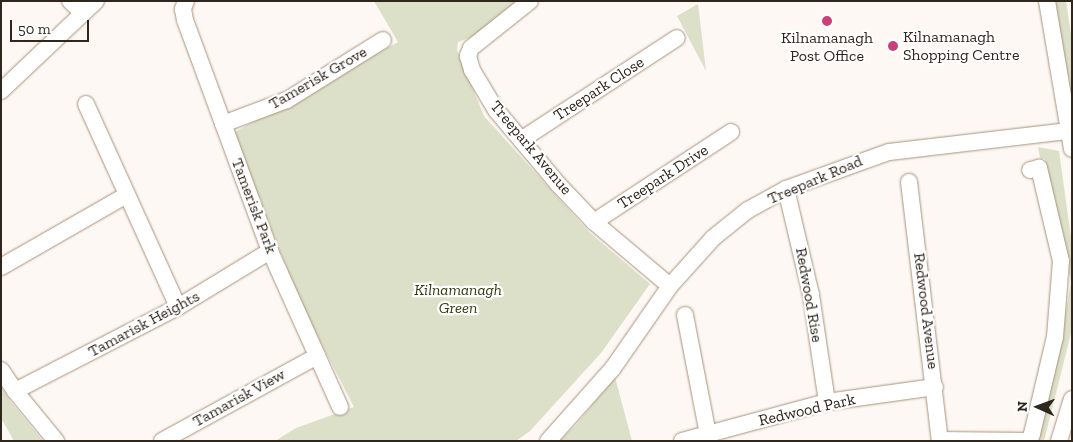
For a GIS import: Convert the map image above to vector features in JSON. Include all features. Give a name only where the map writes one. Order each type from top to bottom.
[{"type":"street","points":[[70,1],[83,13]]},
{"type":"street","points":[[1,91],[96,1]]},
{"type":"street","name":"Tamerisk Park","points":[[186,1],[183,9],[185,20],[270,251],[340,407]]},
{"type":"street","name":"Treepark Avenue","points":[[530,1],[478,42],[468,56],[472,70],[496,110],[594,222],[670,286]]},
{"type":"street","points":[[1047,1],[1072,149]]},
{"type":"street","name":"Treepark Close","points":[[521,140],[676,38]]},
{"type":"street","name":"Tamerisk Grove","points":[[223,124],[286,100],[383,40]]},
{"type":"street","points":[[86,104],[125,196],[178,308]]},
{"type":"street","name":"Treepark Road","points":[[548,441],[613,368],[670,286],[713,238],[748,210],[786,189],[844,166],[904,148],[1069,130]]},
{"type":"street","name":"Treepark Drive","points":[[594,222],[731,132]]},
{"type":"street","points":[[940,440],[1028,441],[1032,434],[1056,337],[1061,278],[1057,240],[1039,168],[1030,170]]},
{"type":"street","name":"Redwood Avenue","points":[[909,182],[940,440]]},
{"type":"street","name":"Redwood Rise","points":[[786,189],[811,295],[827,402]]},
{"type":"street","points":[[1,267],[125,196]]},
{"type":"street","name":"Tamarisk Heights","points":[[15,391],[178,308],[270,251]]},
{"type":"street","points":[[685,315],[708,434]]},
{"type":"street","name":"Tamarisk View","points":[[162,441],[317,356]]},
{"type":"street","points":[[1,370],[15,391],[56,441]]},
{"type":"street","name":"Redwood Park","points":[[682,441],[827,402],[935,387]]},
{"type":"street","points":[[1059,441],[1072,399]]},
{"type":"green space","name":"Kilnamanagh Green","points":[[374,1],[520,1],[472,37],[458,42],[457,50],[484,116],[589,232],[650,284],[601,353],[530,431],[516,441],[275,441],[296,428],[354,407],[303,308],[233,133],[398,42]]},
{"type":"green space","points":[[1054,1],[1066,1],[1072,41],[1072,113]]},
{"type":"green space","points":[[698,4],[706,71],[677,16]]},
{"type":"green space","points":[[1038,147],[1059,151],[1072,245],[1072,329],[1044,441],[1035,441],[1061,339],[1071,282],[1045,159],[1040,158]]},
{"type":"green space","points":[[615,377],[632,441],[559,441],[575,426]]},
{"type":"green space","points":[[1,387],[43,441],[14,441],[1,418]]},
{"type":"place","name":"Kilnamanagh Post Office","points":[[827,21]]},
{"type":"place","name":"Kilnamanagh Shopping Centre","points":[[893,46]]}]
